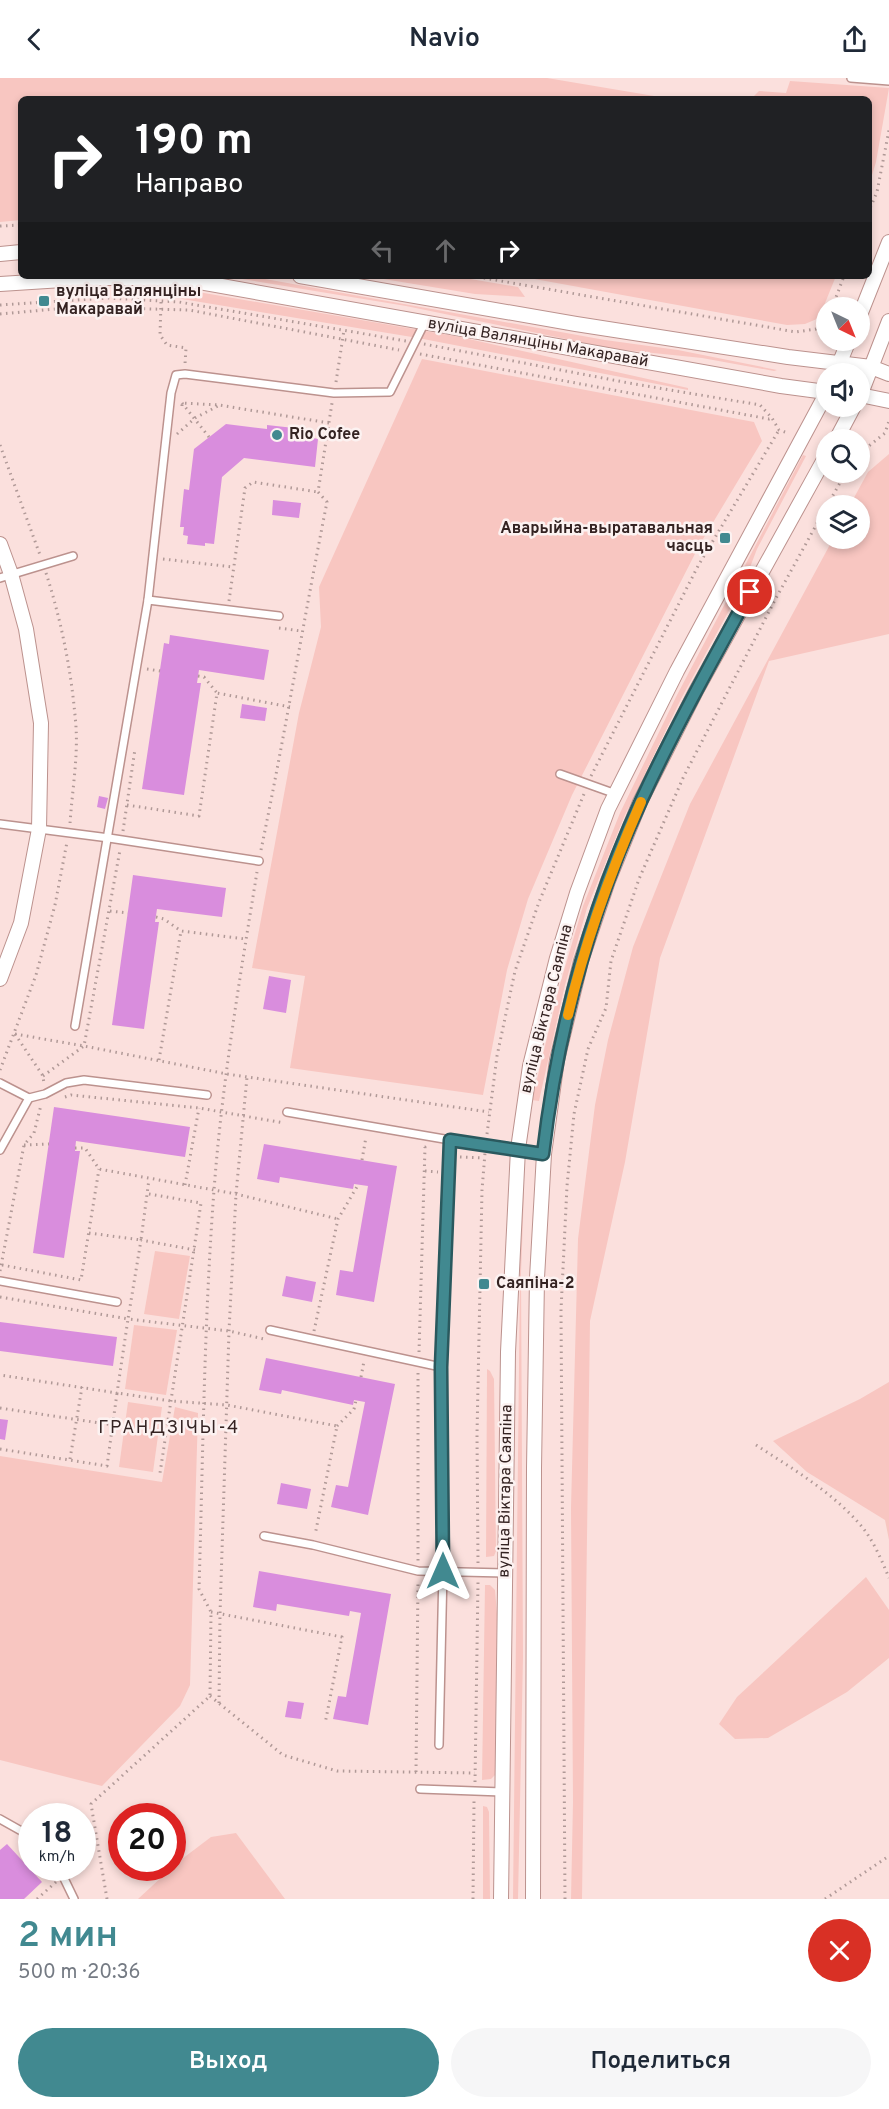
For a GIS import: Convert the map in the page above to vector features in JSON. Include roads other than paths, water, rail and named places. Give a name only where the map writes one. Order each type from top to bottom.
[{"type":"street","points":[[867,297],[889,242]]},
{"type":"street","points":[[0,254],[18,252]]},
{"type":"street","name":"вуліца Валянціны Макаравай","points":[[0,284],[78,279]]},
{"type":"street","name":"вуліца Валянціны Макаравай","points":[[183,279],[816,391]]},
{"type":"street","name":"вуліца Валянціны Макаравай","points":[[316,279],[816,366]]},
{"type":"street","points":[[871,367],[889,321]]},
{"type":"street","name":"вуліца Валянціны Макаравай","points":[[871,367],[889,374]]},
{"type":"street","points":[[870,397],[889,400]]},
{"type":"street","name":"вуліца Віктара Саяпіна","points":[[501,1899],[508,1352],[518,1149],[530,1065],[557,958],[577,893],[608,809],[677,670],[816,412]]},
{"type":"street","name":"вуліца Віктара Саяпіна","points":[[533,1899],[535,1356],[543,1154],[557,1060],[578,971],[616,861],[640,802],[696,691],[816,474]]},
{"type":"street","points":[[0,544],[6,576],[26,629],[41,723],[39,829],[21,923],[0,979]]},
{"type":"street","points":[[518,1149],[543,1154]]},
{"type":"lane","points":[[851,78],[889,81]]},
{"type":"lane","points":[[75,1026],[148,600],[171,393],[176,375],[185,374],[334,393],[390,392],[425,322]]},
{"type":"lane","points":[[6,576],[73,556]]},
{"type":"lane","points":[[148,600],[279,616]]},
{"type":"lane","points":[[560,774],[616,794]]},
{"type":"lane","points":[[0,824],[259,861]]},
{"type":"lane","points":[[0,1083],[29,1098],[45,1094],[66,1083],[84,1080],[207,1095]]},
{"type":"lane","points":[[0,1150],[29,1098]]},
{"type":"lane","points":[[287,1112],[450,1140],[518,1149]]},
{"type":"lane","points":[[439,1745],[443,1571],[441,1367],[450,1140]]},
{"type":"lane","points":[[0,1281],[117,1302]]},
{"type":"lane","points":[[270,1330],[441,1367]]},
{"type":"lane","points":[[264,1536],[313,1545],[418,1571],[505,1573]]},
{"type":"lane","points":[[420,1789],[502,1792]]},
{"type":"lane","points":[[0,1819],[18,1829]]},
{"type":"lane","points":[[65,1881],[74,1899]]},
{"type":"place","name":"вуліца Валянціны Макаравай","points":[[44,301]]},
{"type":"place","name":"Rio Cofee","points":[[277,435]]},
{"type":"place","name":"Аварыйна-выратавальная часць","points":[[725,538]]},
{"type":"place","name":"Саяпіна-2","points":[[484,1284]]},
{"type":"district","name":"ГРАНДЗІЧЫ-4","points":[[169,1428]]}]
